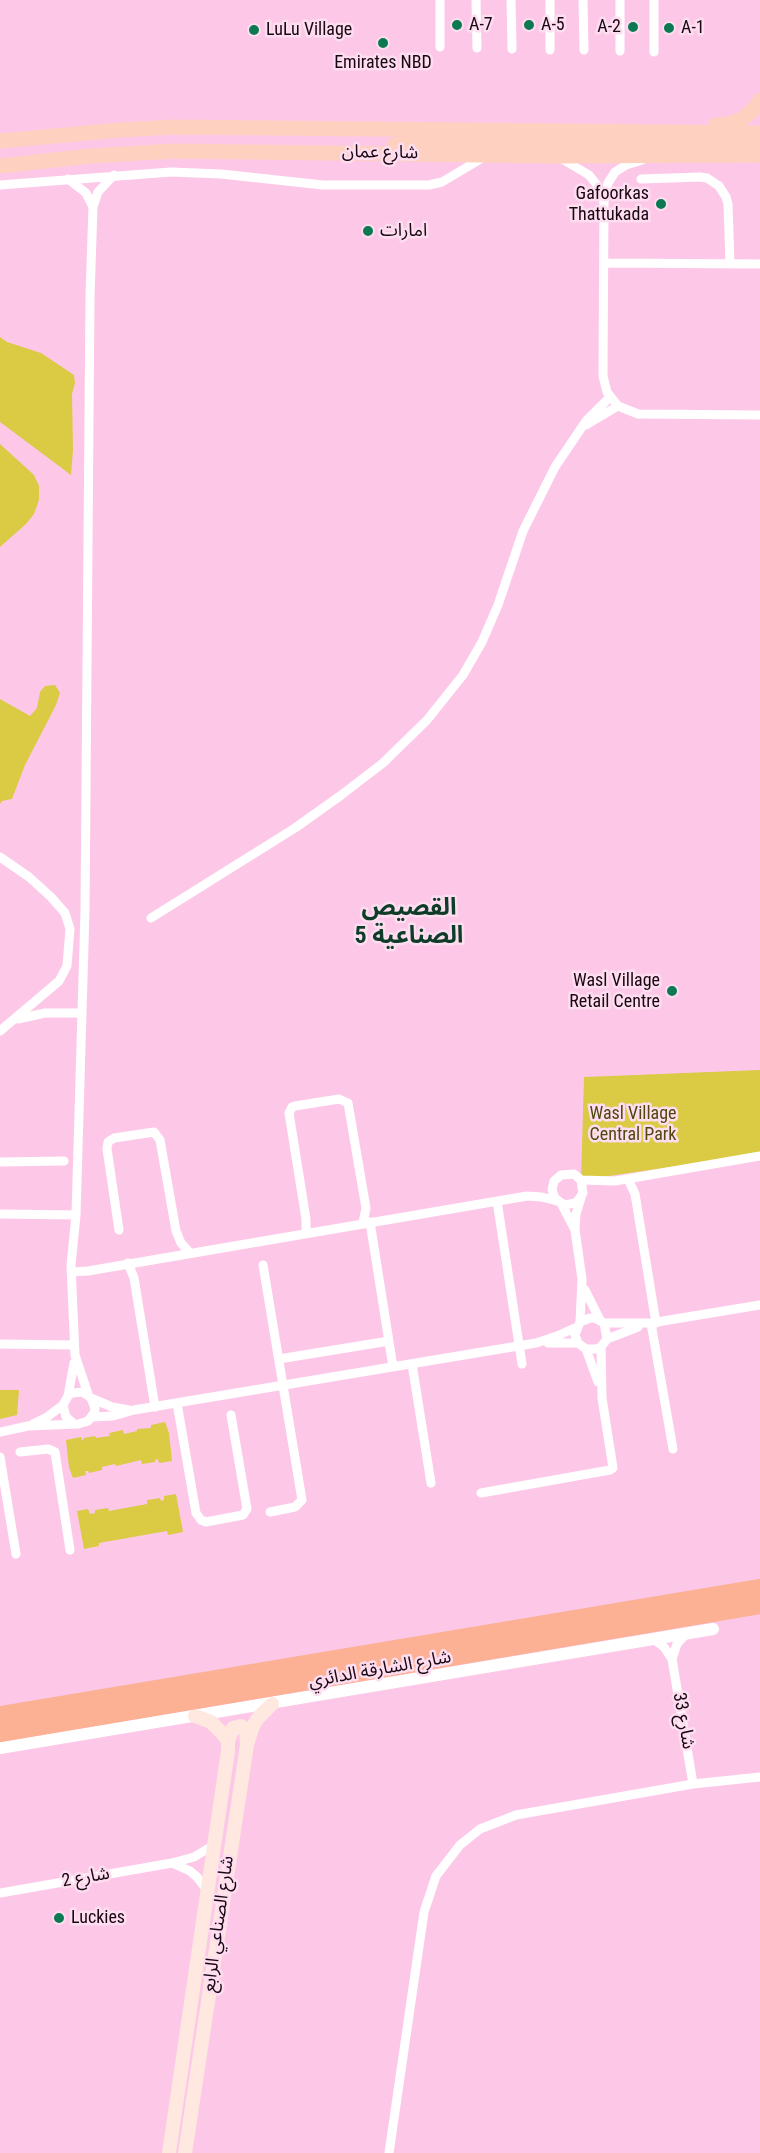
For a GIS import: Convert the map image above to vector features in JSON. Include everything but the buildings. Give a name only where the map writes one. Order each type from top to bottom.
[{"type":"highway","name":"شارع الشارقة الدائري","points":[[0,1715],[760,1588]]},
{"type":"highway","name":"شارع الشارقة الدائري","points":[[0,1733],[760,1605]]},
{"type":"highway","points":[[713,1629],[738,1609]]},
{"type":"main road","points":[[660,132],[682,127],[736,122],[748,115],[760,100]]},
{"type":"main road","name":"شارع عمان","points":[[0,141],[119,129],[175,127],[760,133]]},
{"type":"main road","points":[[338,152],[431,142],[760,144]]},
{"type":"main road","name":"شارع عمان","points":[[0,166],[90,156],[175,151],[557,156],[760,155]]},
{"type":"main road","name":"شارع الصناعي الرابع","points":[[185,2153],[247,1745],[253,1726],[272,1704]]},
{"type":"main road","points":[[195,1716],[217,1727],[228,1741]]},
{"type":"main road","points":[[228,1741],[230,1731],[240,1726],[246,1732],[247,1745]]},
{"type":"main road","name":"شارع الصناعي الرابع","points":[[169,2153],[227,1762],[228,1741]]},
{"type":"street","points":[[440,0],[440,47]]},
{"type":"street","points":[[476,0],[477,48]]},
{"type":"street","points":[[512,0],[512,49]]},
{"type":"street","points":[[550,0],[550,50]]},
{"type":"street","points":[[584,0],[584,50]]},
{"type":"street","points":[[620,0],[620,51]]},
{"type":"street","points":[[654,0],[654,52]]},
{"type":"street","points":[[0,185],[114,175],[196,172],[323,185],[429,186],[448,179],[488,155]]},
{"type":"street","points":[[659,155],[620,168],[608,183],[604,202],[603,263],[603,376],[605,387],[618,406],[638,414],[760,415]]},
{"type":"street","points":[[557,156],[589,175],[597,185],[604,202]]},
{"type":"street","points":[[73,1422],[66,1417],[65,1401],[74,1350],[71,1269],[76,1215],[85,911],[93,207],[98,192],[114,175]]},
{"type":"street","points":[[641,179],[700,177],[719,186],[728,204],[730,264]]},
{"type":"street","points":[[68,179],[86,193],[93,207]]},
{"type":"street","points":[[603,263],[760,264]]},
{"type":"street","points":[[152,918],[340,796],[391,756],[427,720],[463,675],[482,642],[498,605],[530,514],[555,467],[581,427],[610,396]]},
{"type":"street","points":[[581,427],[618,406]]},
{"type":"street","points":[[0,857],[29,877],[51,897],[65,913],[70,929],[64,974],[53,988],[0,1031]]},
{"type":"street","points":[[10,1022],[26,1016],[45,1013],[82,1013]]},
{"type":"street","points":[[306,1233],[306,1220],[289,1113],[292,1107],[339,1100],[348,1103],[366,1208],[366,1222],[393,1367]]},
{"type":"street","points":[[119,1230],[107,1149],[108,1142],[114,1138],[154,1132],[160,1140],[176,1232],[181,1243],[189,1252]]},
{"type":"street","points":[[527,1196],[561,1175],[570,1173],[581,1180],[615,1181],[760,1156]]},
{"type":"street","points":[[0,1162],[64,1161]]},
{"type":"street","points":[[628,1179],[635,1194],[673,1449]]},
{"type":"street","points":[[481,1493],[613,1468],[614,1462],[602,1398],[582,1346],[575,1335],[579,1324],[582,1280],[575,1230],[576,1214],[582,1196],[581,1180]]},
{"type":"street","points":[[554,1181],[552,1190],[575,1230]]},
{"type":"street","points":[[71,1269],[88,1271],[527,1196],[572,1204],[582,1196],[615,1181]]},
{"type":"street","points":[[497,1201],[522,1364]]},
{"type":"street","points":[[0,1214],[76,1215]]},
{"type":"street","points":[[128,1263],[134,1278],[155,1407]]},
{"type":"street","points":[[263,1265],[302,1500],[295,1507],[270,1512]]},
{"type":"street","points":[[582,1280],[607,1333],[604,1343],[602,1398]]},
{"type":"street","points":[[536,1343],[557,1336],[590,1318],[602,1322],[654,1323],[760,1305]]},
{"type":"street","points":[[0,1432],[28,1426],[83,1423],[92,1417],[113,1416],[134,1410],[520,1345],[536,1343],[596,1349],[604,1343],[654,1323]]},
{"type":"street","points":[[279,1359],[388,1341]]},
{"type":"street","points":[[0,1344],[74,1350]]},
{"type":"street","points":[[74,1350],[95,1408],[92,1417]]},
{"type":"street","points":[[412,1364],[431,1483]]},
{"type":"street","points":[[28,1426],[46,1418],[77,1392],[112,1407],[134,1410]]},
{"type":"street","points":[[177,1403],[196,1513],[206,1522],[239,1517],[246,1513],[247,1509],[231,1415]]},
{"type":"street","points":[[20,1452],[48,1449],[55,1452],[70,1550]]},
{"type":"street","points":[[0,1457],[16,1554]]},
{"type":"street","points":[[0,1748],[713,1629]]},
{"type":"street","points":[[672,1659],[677,1644],[688,1633]]},
{"type":"street","points":[[652,1638],[664,1647],[672,1659]]},
{"type":"street","name":"شارع 33","points":[[672,1659],[693,1784]]},
{"type":"street","points":[[389,2153],[424,1912],[436,1876],[451,1854],[480,1829],[516,1815],[693,1784],[760,1777]]},
{"type":"street","name":"شارع 2","points":[[0,1893],[172,1863],[194,1857],[214,1845]]},
{"type":"street","points":[[172,1863],[182,1866],[197,1877],[208,1892]]},
{"type":"green space","points":[[0,337],[7,342],[41,353],[74,375],[71,475],[0,422]]},
{"type":"green space","points":[[0,444],[34,475],[39,486],[39,500],[34,514],[26,524],[0,547]]},
{"type":"green space","points":[[55,685],[60,693],[56,705],[25,765],[12,799],[2,801],[0,804],[0,699],[30,716],[37,708],[40,692],[45,686]]},
{"type":"green space","name":"Wasl Village Central Park","points":[[760,1070],[760,1154],[581,1180],[584,1077]]},
{"type":"green space","points":[[0,1390],[19,1390],[17,1415],[0,1419]]},
{"type":"green space","points":[[165,1422],[169,1433],[172,1461],[159,1463],[158,1459],[155,1462],[142,1464],[141,1460],[116,1466],[115,1464],[102,1467],[102,1470],[89,1473],[85,1471],[86,1475],[73,1478],[69,1467],[66,1440],[81,1437],[82,1441],[84,1438],[95,1436],[96,1438],[110,1436],[109,1433],[123,1430],[124,1434],[137,1431],[137,1429],[151,1428],[151,1425]]},
{"type":"green space","points":[[176,1494],[183,1532],[168,1535],[167,1531],[99,1543],[99,1546],[84,1549],[77,1511],[88,1509],[90,1514],[95,1513],[95,1510],[108,1508],[109,1511],[147,1504],[147,1500],[160,1498],[161,1501],[164,1500],[164,1496]]},
{"type":"place","name":"A-7","points":[[457,25]]},
{"type":"place","name":"A-5","points":[[529,25]]},
{"type":"place","name":"A-2","points":[[633,27]]},
{"type":"place","name":"A-1","points":[[669,28]]},
{"type":"place","name":"LuLu Village","points":[[254,30]]},
{"type":"place","name":"Emirates NBD","points":[[383,43]]},
{"type":"place","name":"Gafoorkas Thattukada","points":[[661,204]]},
{"type":"place","name":"امارات","points":[[368,231]]},
{"type":"place","name":"Wasl Village Retail Centre","points":[[672,991]]},
{"type":"place","name":"Luckies","points":[[59,1918]]},
{"type":"district","name":"القصيص الصناعية 5","points":[[409,923]]}]
